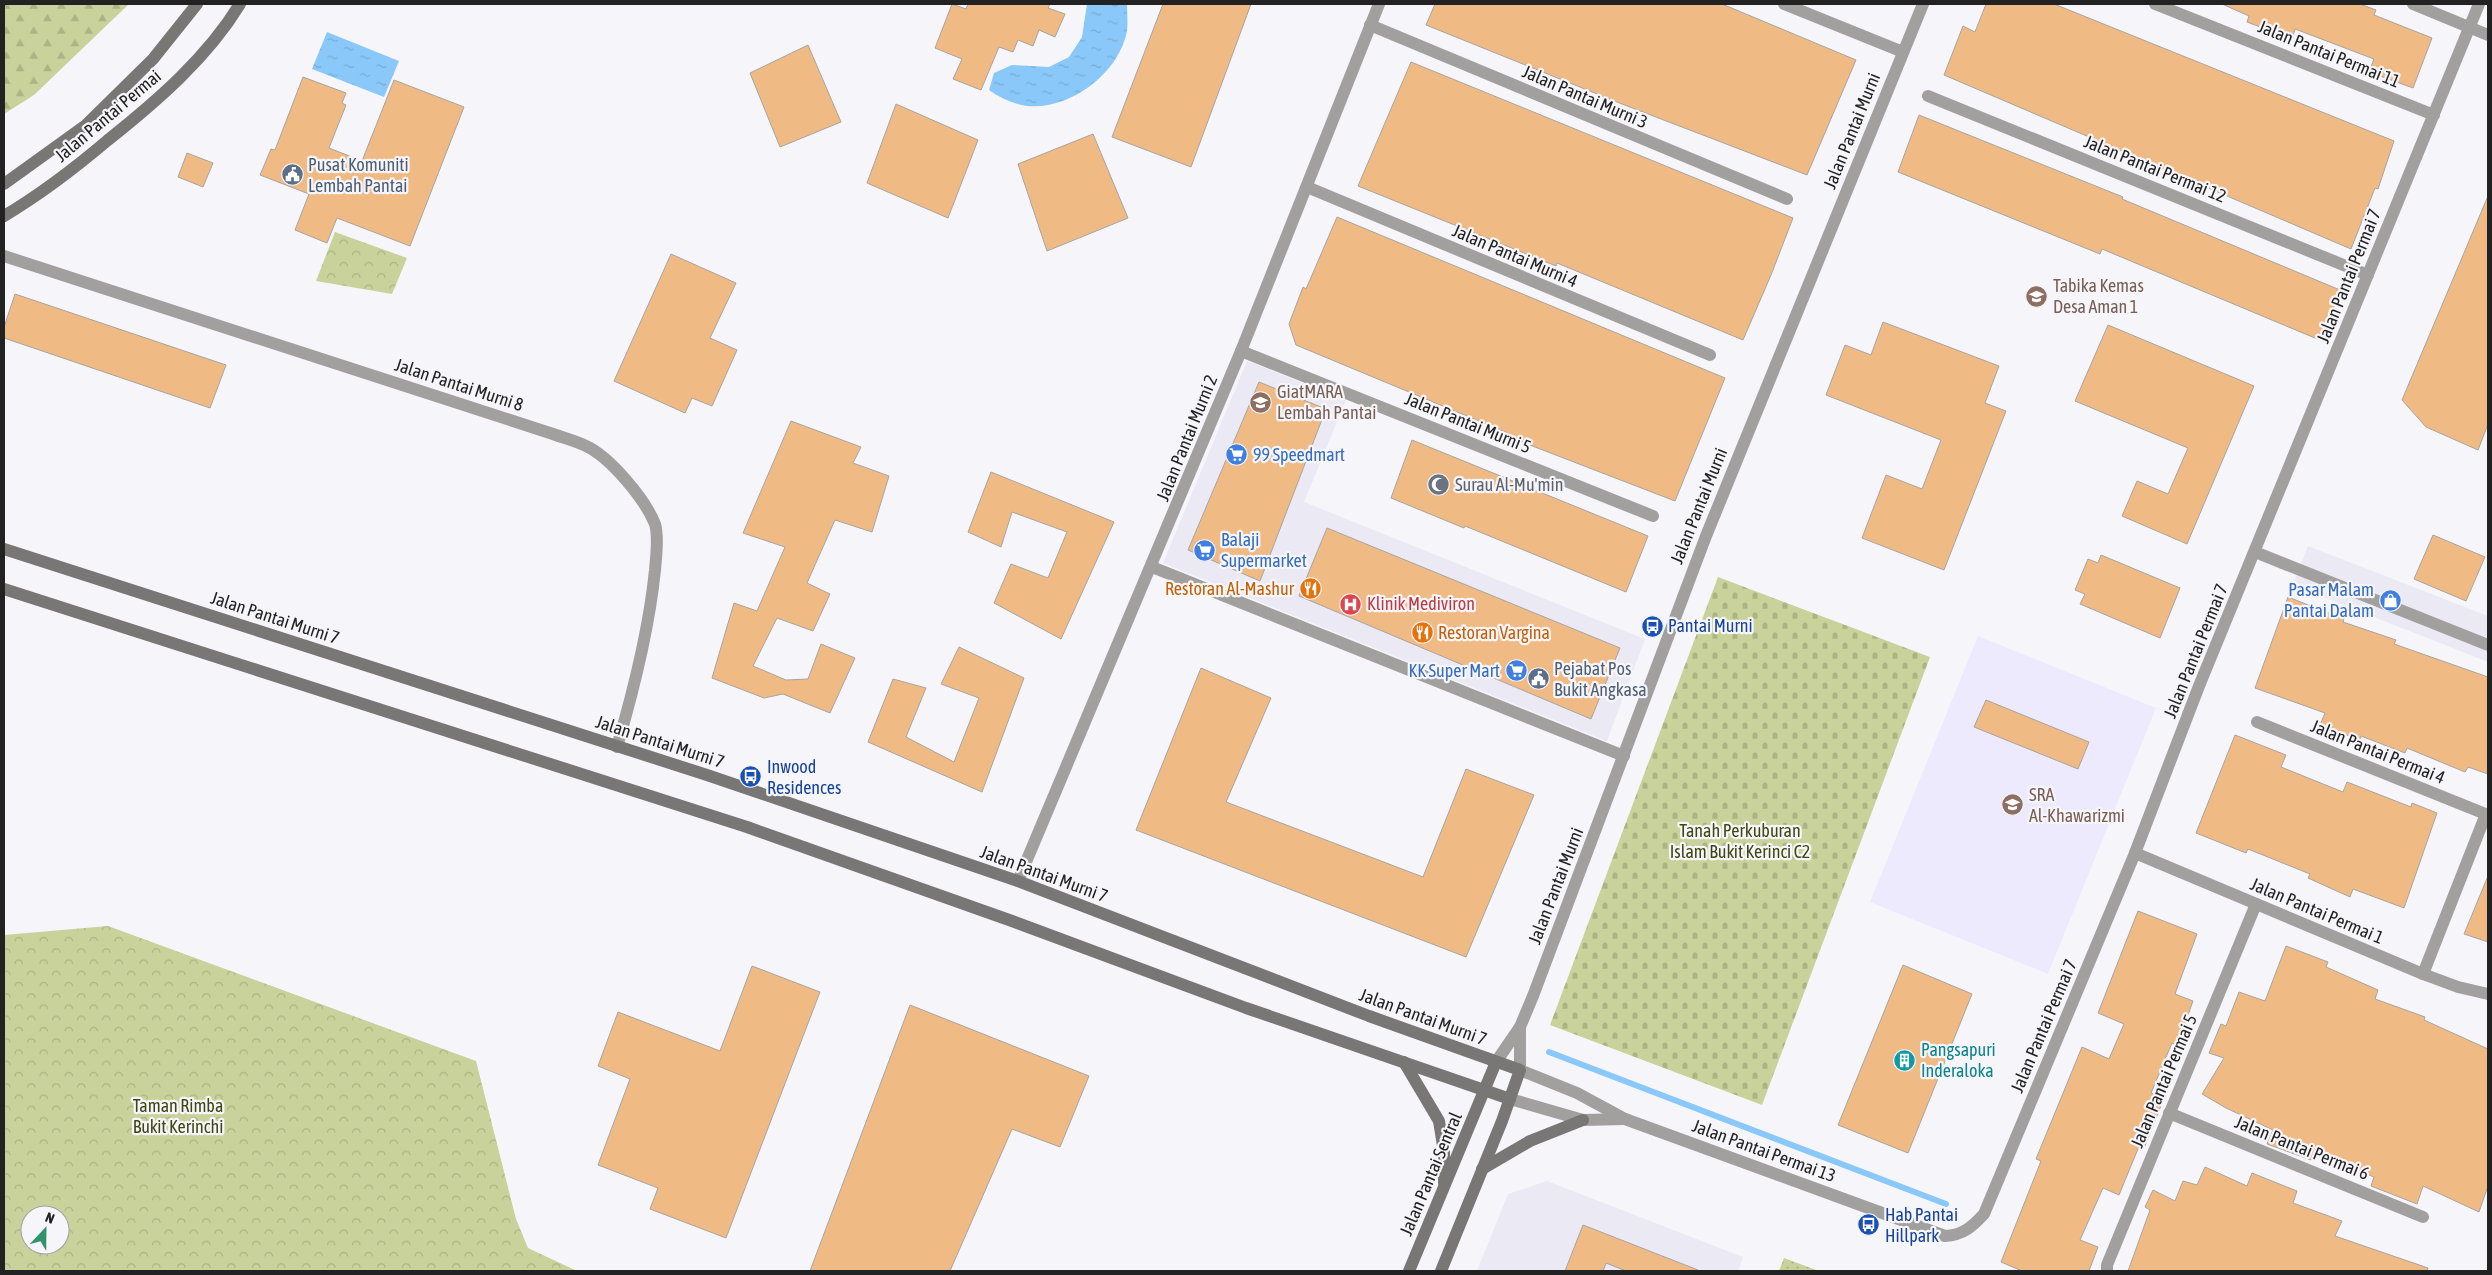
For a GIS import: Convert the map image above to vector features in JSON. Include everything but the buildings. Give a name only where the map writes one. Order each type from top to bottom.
[{"type":"main road","name":"Jalan Pantai Permai","points":[[4,184],[86,125],[153,59],[197,4]]},
{"type":"main road","name":"Jalan Pantai Permai","points":[[4,216],[35,197],[160,98],[216,36],[240,4]]},
{"type":"main road","name":"Jalan Pantai Murni 7","points":[[4,549],[617,747],[1018,881],[1369,1016],[1520,1070]]},
{"type":"main road","points":[[4,588],[747,827],[1012,921],[1246,1008],[1510,1099]]},
{"type":"main road","points":[[1404,1062],[1439,1121],[1444,1152],[1444,1188]]},
{"type":"main road","name":"Jalan Pantai Sentral","points":[[1409,1271],[1496,1062]]},
{"type":"main road","points":[[1441,1271],[1520,1070]]},
{"type":"main road","points":[[1482,1169],[1530,1141],[1583,1120]]},
{"type":"street","name":"Jalan Pantai Murni 2","points":[[1018,881],[1152,567],[1241,351],[1379,4]]},
{"type":"street","points":[[1784,4],[1903,52]]},
{"type":"street","name":"Jalan Pantai Murni","points":[[1496,1062],[1520,1027],[1706,536],[1923,4]]},
{"type":"street","name":"Jalan Pantai Permai 11","points":[[2155,4],[2434,115]]},
{"type":"street","points":[[2413,4],[2488,35]]},
{"type":"street","name":"Jalan Pantai Permai 7","points":[[1891,1216],[1945,1236],[1957,1235],[1968,1230],[1984,1214],[2135,853],[2199,686],[2479,4]]},
{"type":"street","name":"Jalan Pantai Murni 3","points":[[1370,25],[1787,199]]},
{"type":"street","name":"Jalan Pantai Permai 12","points":[[1928,96],[2368,275]]},
{"type":"street","name":"Jalan Pantai Murni 4","points":[[1307,187],[1710,355]]},
{"type":"street","name":"Jalan Pantai Murni 8","points":[[4,256],[553,434],[587,446],[611,465],[636,493],[655,525],[657,555],[652,606],[632,696],[617,747]]},
{"type":"street","name":"Jalan Pantai Murni 5","points":[[1241,351],[1653,516]]},
{"type":"street","points":[[2255,552],[2488,645]]},
{"type":"street","points":[[1152,567],[1624,756]]},
{"type":"street","name":"Jalan Pantai Permai 4","points":[[2257,722],[2487,814],[2423,974]]},
{"type":"street","name":"Jalan Pantai Permai 1","points":[[2135,853],[2423,974],[2458,987],[2488,994]]},
{"type":"street","name":"Jalan Pantai Permai 5","points":[[2107,1271],[2107,1265],[2256,904]]},
{"type":"street","name":"Jalan Pantai Murni","points":[[1520,1027],[1520,1070]]},
{"type":"street","name":"Jalan Pantai Permai 13","points":[[1520,1070],[1577,1092],[1625,1119],[1891,1216]]},
{"type":"street","name":"Jalan Pantai Permai 13","points":[[1510,1099],[1583,1120],[1625,1119]]},
{"type":"street","name":"Jalan Pantai Permai 6","points":[[2169,1113],[2423,1217]]},
{"type":"shaded area","points":[[1247,361],[1346,400],[1304,502],[1645,639],[1607,741],[1163,563]]},
{"type":"shaded area","name":"Pasar Malam Pantai Dalam","points":[[2308,546],[2488,616],[2488,662],[2293,585]]},
{"type":"shaded area","name":"SRA Al-Khawarizmi","points":[[1978,636],[2156,708],[2048,974],[1870,902]]},
{"type":"shaded area","points":[[1547,1181],[1743,1257],[1738,1271],[1477,1271],[1508,1194]]},
{"type":"green space","points":[[4,4],[129,4],[34,95],[4,114]]},
{"type":"green space","points":[[335,232],[407,258],[392,294],[316,281]]},
{"type":"green space","name":"Tanah Perkuburan Islam Bukit Kerinci C2","points":[[1718,577],[1930,657],[1762,1105],[1550,1025]]},
{"type":"green space","name":"Taman Rimba Bukit Kerinchi","points":[[108,926],[476,1061],[516,1219],[528,1248],[577,1271],[4,1271],[4,935]]},
{"type":"green space","points":[[1784,1258],[1819,1271],[1779,1271]]},
{"type":"water","points":[[1087,4],[1127,4],[1127,31],[1122,46],[1114,61],[1090,86],[1060,102],[1044,106],[1017,104],[989,90],[994,73],[1012,65],[1049,67],[1069,57],[1082,37]]},
{"type":"water","points":[[327,32],[399,61],[384,97],[312,69]]},
{"type":"waterway","points":[[1549,1052],[1946,1204]]},
{"type":"place","name":"Pusat Komuniti Lembah Pantai","points":[[292,175]]},
{"type":"place","name":"Tabika Kemas Desa Aman 1","points":[[2037,296]]},
{"type":"place","name":"GiatMARA Lembah Pantai","points":[[1261,402]]},
{"type":"place","name":"99 Speedmart","points":[[1237,455]]},
{"type":"place","name":"Surau Al-Mu'min","points":[[1439,485]]},
{"type":"place","name":"Balaji Supermarket","points":[[1205,550]]},
{"type":"place","name":"Restoran Al-Mashur","points":[[1310,589]]},
{"type":"place","name":"Pasar Malam Pantai Dalam","points":[[2390,600]]},
{"type":"place","name":"Klinik Mediviron","points":[[1351,604]]},
{"type":"place","name":"Pantai Murni","points":[[1652,626]]},
{"type":"place","name":"Restoran Vargina","points":[[1422,633]]},
{"type":"place","name":"KK Super Mart","points":[[1516,671]]},
{"type":"place","name":"Pejabat Pos Bukit Angkasa","points":[[1538,679]]},
{"type":"place","name":"Inwood Residences","points":[[751,777]]},
{"type":"place","name":"SRA Al-Khawarizmi","points":[[2013,805]]},
{"type":"place","name":"Pangsapuri Inderaloka","points":[[1905,1060]]},
{"type":"place","name":"Hab Pantai Hillpark","points":[[1869,1225]]}]
